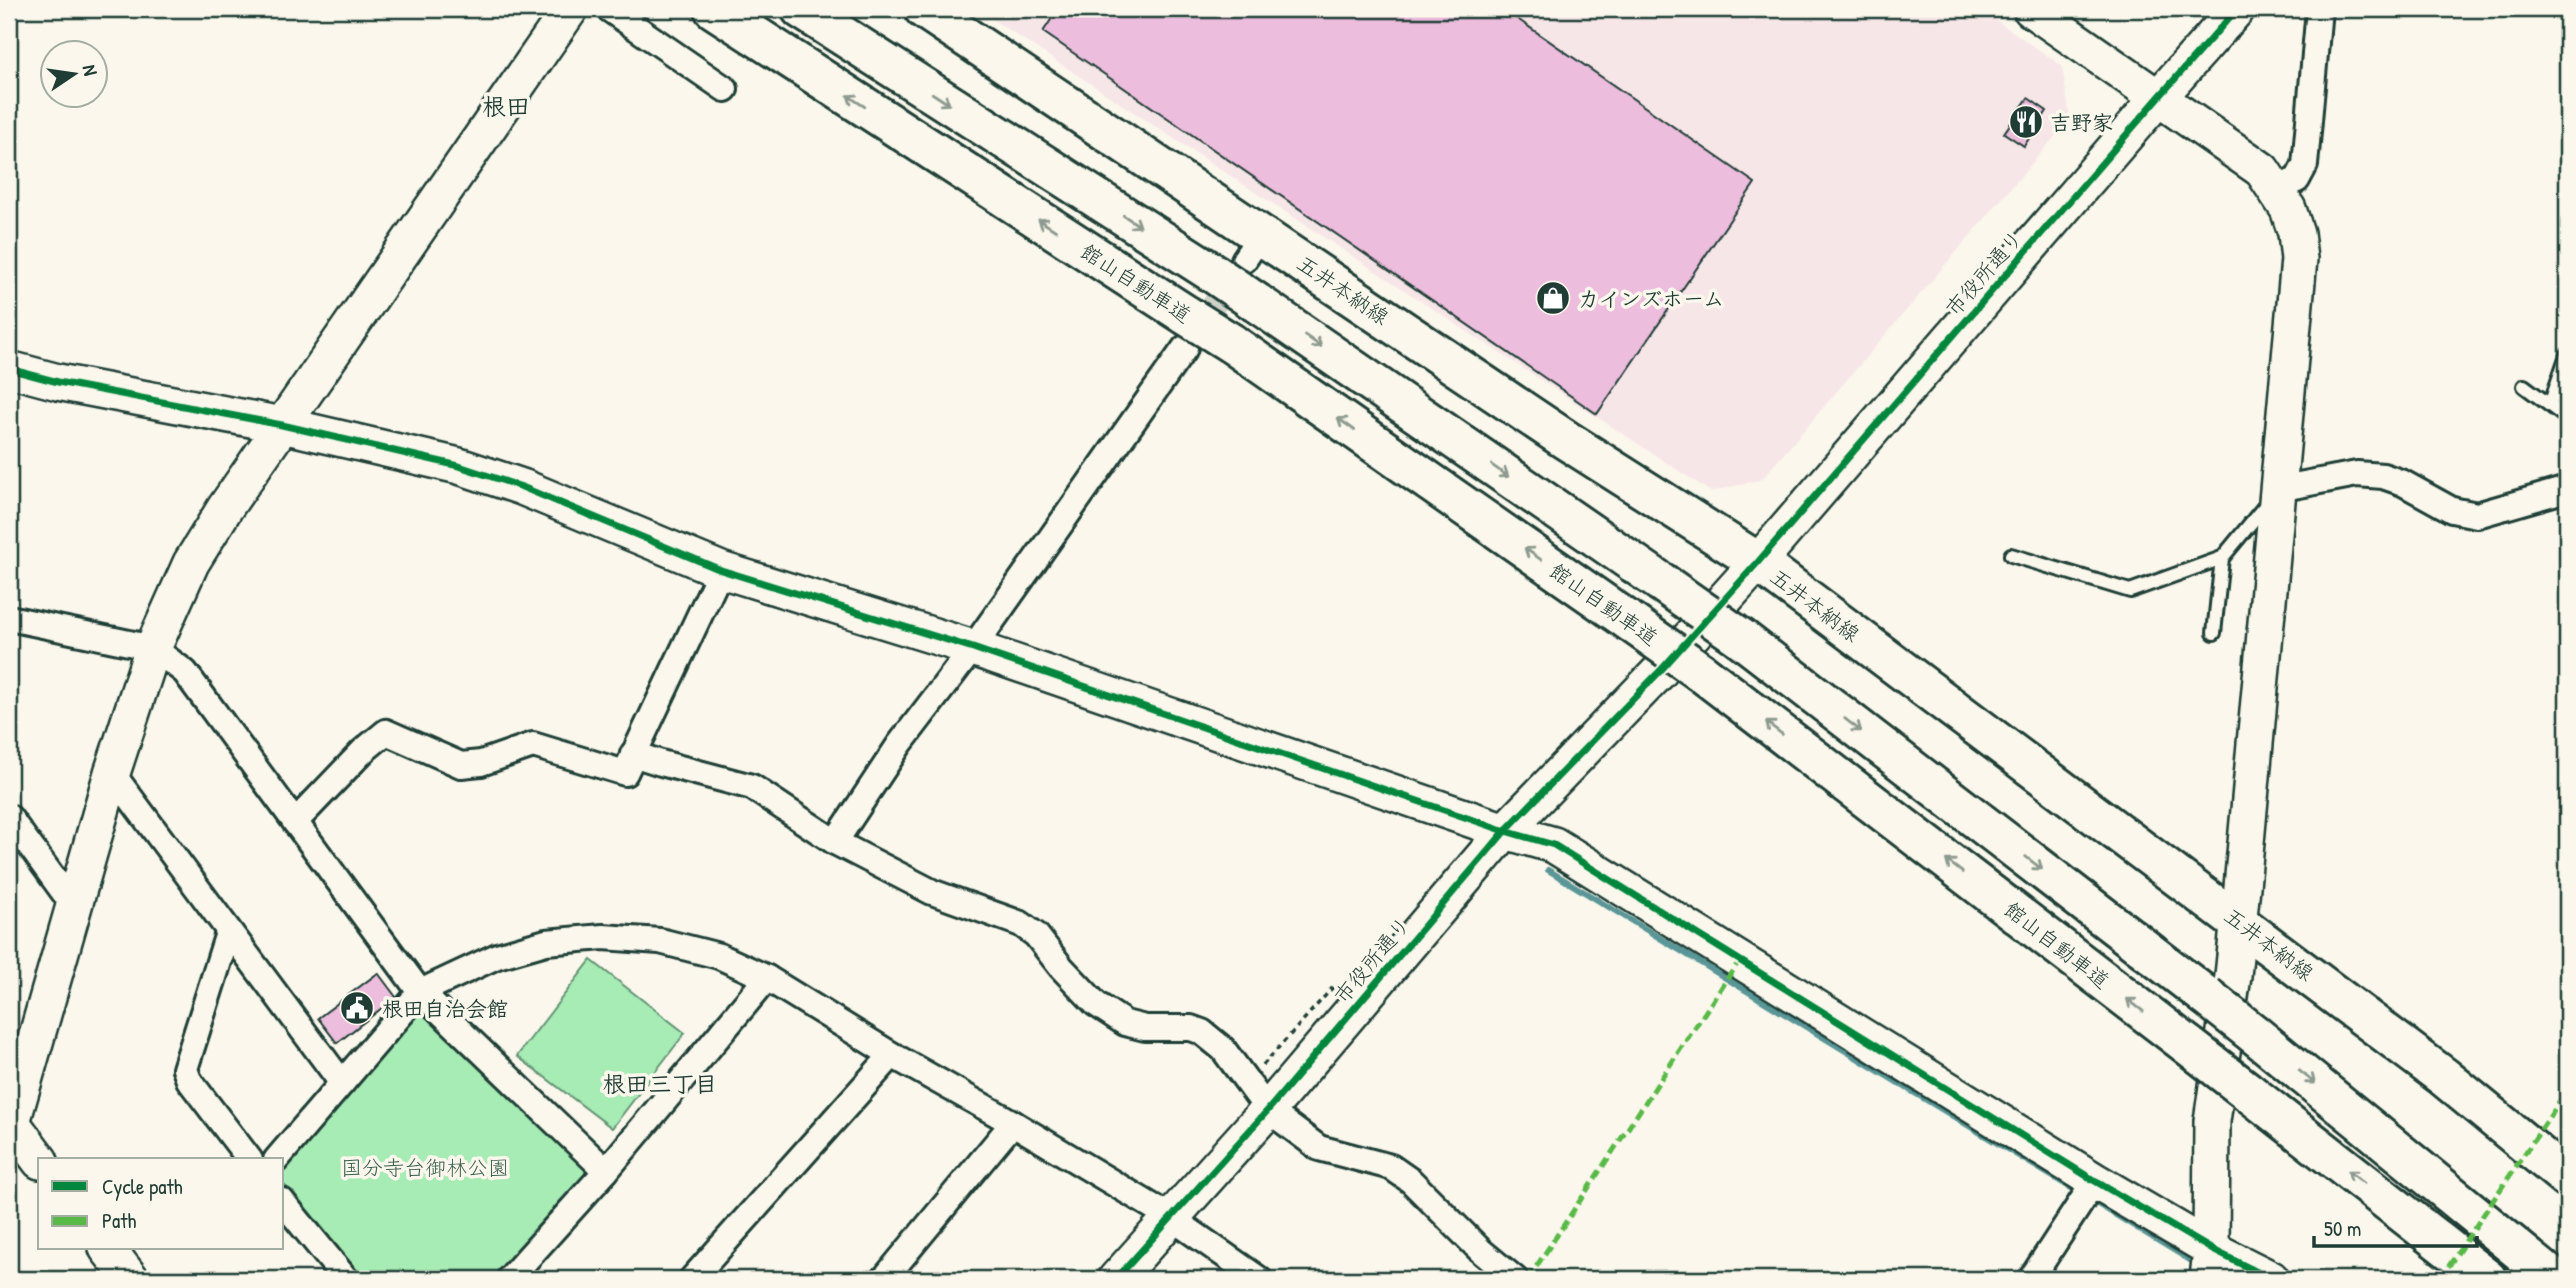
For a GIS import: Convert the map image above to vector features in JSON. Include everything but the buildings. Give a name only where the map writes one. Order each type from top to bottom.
[{"type":"main road","name":"館山自動車道","points":[[714,9],[1185,332],[1231,343],[1701,672],[2189,1046],[2487,1279]]},
{"type":"main road","points":[[801,9],[1239,256],[1256,303],[1741,638],[2206,996],[2554,1279]]},
{"type":"main road","name":"五井本納線","points":[[924,9],[1239,256],[1566,440],[1758,562],[2444,1077],[2567,1178]]},
{"type":"street","points":[[38,1159],[10,1125],[112,773],[153,648],[191,563],[225,508],[570,9]]},
{"type":"street","points":[[609,9],[725,89]]},
{"type":"street","points":[[2031,9],[2262,170],[2288,209],[2296,233],[2299,259],[2238,921],[2212,1121],[2209,1264]]},
{"type":"street","name":"市役所通り","points":[[1116,1279],[1268,1110],[1505,831],[1661,670],[1758,562],[2237,9]]},
{"type":"street","points":[[2276,188],[2297,180],[2305,165],[2319,9]]},
{"type":"street","points":[[835,842],[899,745],[973,648],[1185,332]]},
{"type":"street","points":[[9,369],[58,382],[282,425],[458,466],[522,487],[721,570],[973,648],[1505,831],[1554,845],[2095,1181],[2209,1264],[2271,1279]]},
{"type":"street","points":[[2278,489],[2357,474],[2383,476],[2403,483],[2452,510],[2477,515],[2567,489]]},
{"type":"street","points":[[295,822],[363,751],[386,732],[461,765],[481,763],[533,745],[625,773],[721,570]]},
{"type":"street","points":[[9,618],[153,648],[184,672],[419,992],[606,1171]]},
{"type":"street","points":[[634,754],[752,787],[835,842],[932,892],[1021,924],[1036,935],[1061,967],[1096,1004],[1125,1023],[1145,1028],[1191,1028],[1202,1032],[1223,1049],[1268,1110],[1319,1148],[1391,1167],[1411,1181],[1481,1251],[1515,1279]]},
{"type":"street","points":[[112,773],[228,933],[342,1083]]},
{"type":"street","points":[[9,817],[73,905]]},
{"type":"street","points":[[228,933],[185,1069],[189,1080],[248,1158]]},
{"type":"street","points":[[278,1158],[419,992],[521,948],[603,937],[660,941],[719,956],[767,978],[892,1055],[1013,1123],[1170,1217],[1259,1279]]},
{"type":"street","points":[[509,1279],[606,1171],[767,978]]},
{"type":"street","points":[[692,1279],[892,1055]]},
{"type":"street","points":[[884,1279],[1013,1123]]},
{"type":"street","points":[[2031,1279],[2095,1181]]},
{"type":"street","points":[[284,1203],[343,1278]]},
{"type":"street","points":[[109,1250],[131,1279]]},
{"type":"lane","points":[[2550,405],[2567,355]]},
{"type":"lane","points":[[2524,386],[2567,418]]},
{"type":"lane","points":[[2011,555],[2130,591],[2222,558],[2278,489]]},
{"type":"lane","points":[[2214,633],[2222,558]]},
{"type":"path","points":[[1262,1065],[1334,985]]},
{"type":"shaded area","points":[[977,9],[1980,9],[2062,66],[2070,119],[1762,479],[1711,492]]},
{"type":"green space","points":[[591,960],[685,1033],[612,1128],[517,1056]]},
{"type":"green space","name":"国分寺台御林公園","points":[[415,1009],[425,1009],[585,1165],[585,1177],[495,1279],[359,1279],[284,1185],[284,1160]]},
{"type":"waterway","points":[[1548,870],[2081,1194]]},
{"type":"waterway","points":[[2091,1200],[2198,1265]]},
{"type":"tunnel","points":[[1193,336],[1235,273]]},
{"type":"marked path","points":[[1528,1279],[1739,961]]},
{"type":"marked path","points":[[2440,1279],[2567,1091]]},
{"type":"cycle path","points":[[1116,1279],[1268,1110],[1505,831],[1661,670],[1758,562],[2237,9]]},
{"type":"cycle path","points":[[9,369],[58,382],[282,425],[459,466],[522,487],[721,570],[973,648],[1505,831],[1554,845],[2095,1181],[2211,1249],[2271,1279]]},
{"type":"place","name":"吉野家","points":[[2026,122]]},
{"type":"place","name":"カインズホーム","points":[[1553,298]]},
{"type":"place","name":"根田自治会館","points":[[357,1008]]},
{"type":"district","name":"根田","points":[[506,106]]},
{"type":"district","name":"根田三丁目","points":[[660,1083]]}]
